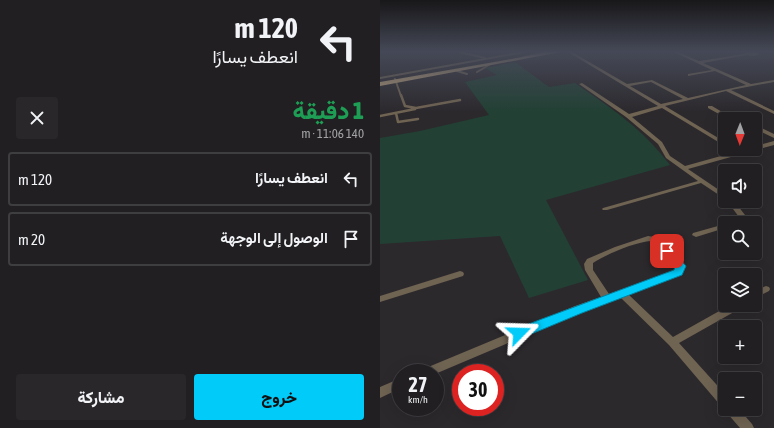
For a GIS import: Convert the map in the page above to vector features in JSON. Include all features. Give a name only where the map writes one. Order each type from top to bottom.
[{"type":"main road","points":[[380,83],[437,72]]},
{"type":"main road","points":[[396,80],[450,72]]},
{"type":"street","points":[[396,80],[440,72]]},
{"type":"street","points":[[604,72],[718,140]]},
{"type":"street","points":[[689,75],[705,72]]},
{"type":"street","points":[[719,72],[749,86]]},
{"type":"street","points":[[627,85],[652,81],[686,99]]},
{"type":"street","points":[[628,116],[686,99],[774,81]]},
{"type":"street","points":[[581,84],[628,116],[660,144],[668,157],[718,192]]},
{"type":"street","points":[[727,90],[774,113]]},
{"type":"street","points":[[710,107],[719,112]]},
{"type":"street","points":[[762,130],[773,135]]},
{"type":"street","points":[[762,146],[774,143]]},
{"type":"street","points":[[684,168],[721,156]]},
{"type":"street","points":[[604,209],[703,181]]},
{"type":"street","points":[[736,208],[742,216]]},
{"type":"street","points":[[696,235],[718,228]]},
{"type":"street","points":[[444,365],[607,299],[678,272],[680,266],[657,240],[652,239],[638,242],[598,257],[590,262],[588,265],[589,270],[607,299]]},
{"type":"street","points":[[380,299],[460,274]]},
{"type":"street","points":[[762,291],[766,289]]},
{"type":"street","points":[[622,294],[672,342],[718,394]]},
{"type":"street","points":[[672,342],[726,312]]},
{"type":"street","points":[[380,393],[392,387]]},
{"type":"street","points":[[737,416],[748,428]]},
{"type":"lane","points":[[380,78],[414,72]]},
{"type":"lane","points":[[460,72],[466,74]]},
{"type":"lane","points":[[396,80],[405,106],[416,108]]},
{"type":"lane","points":[[380,116],[460,100]]},
{"type":"lane","points":[[396,113],[398,122],[418,119]]},
{"type":"green space","points":[[492,72],[529,72],[549,87],[575,83],[614,110],[638,130],[660,152],[670,165],[546,200],[588,280],[529,298],[500,236],[380,244],[380,138],[420,131],[489,115],[465,82],[497,75]]},
{"type":"route","points":[[519,333],[578,309],[622,294],[678,272],[680,269],[678,262],[667,251]]}]
